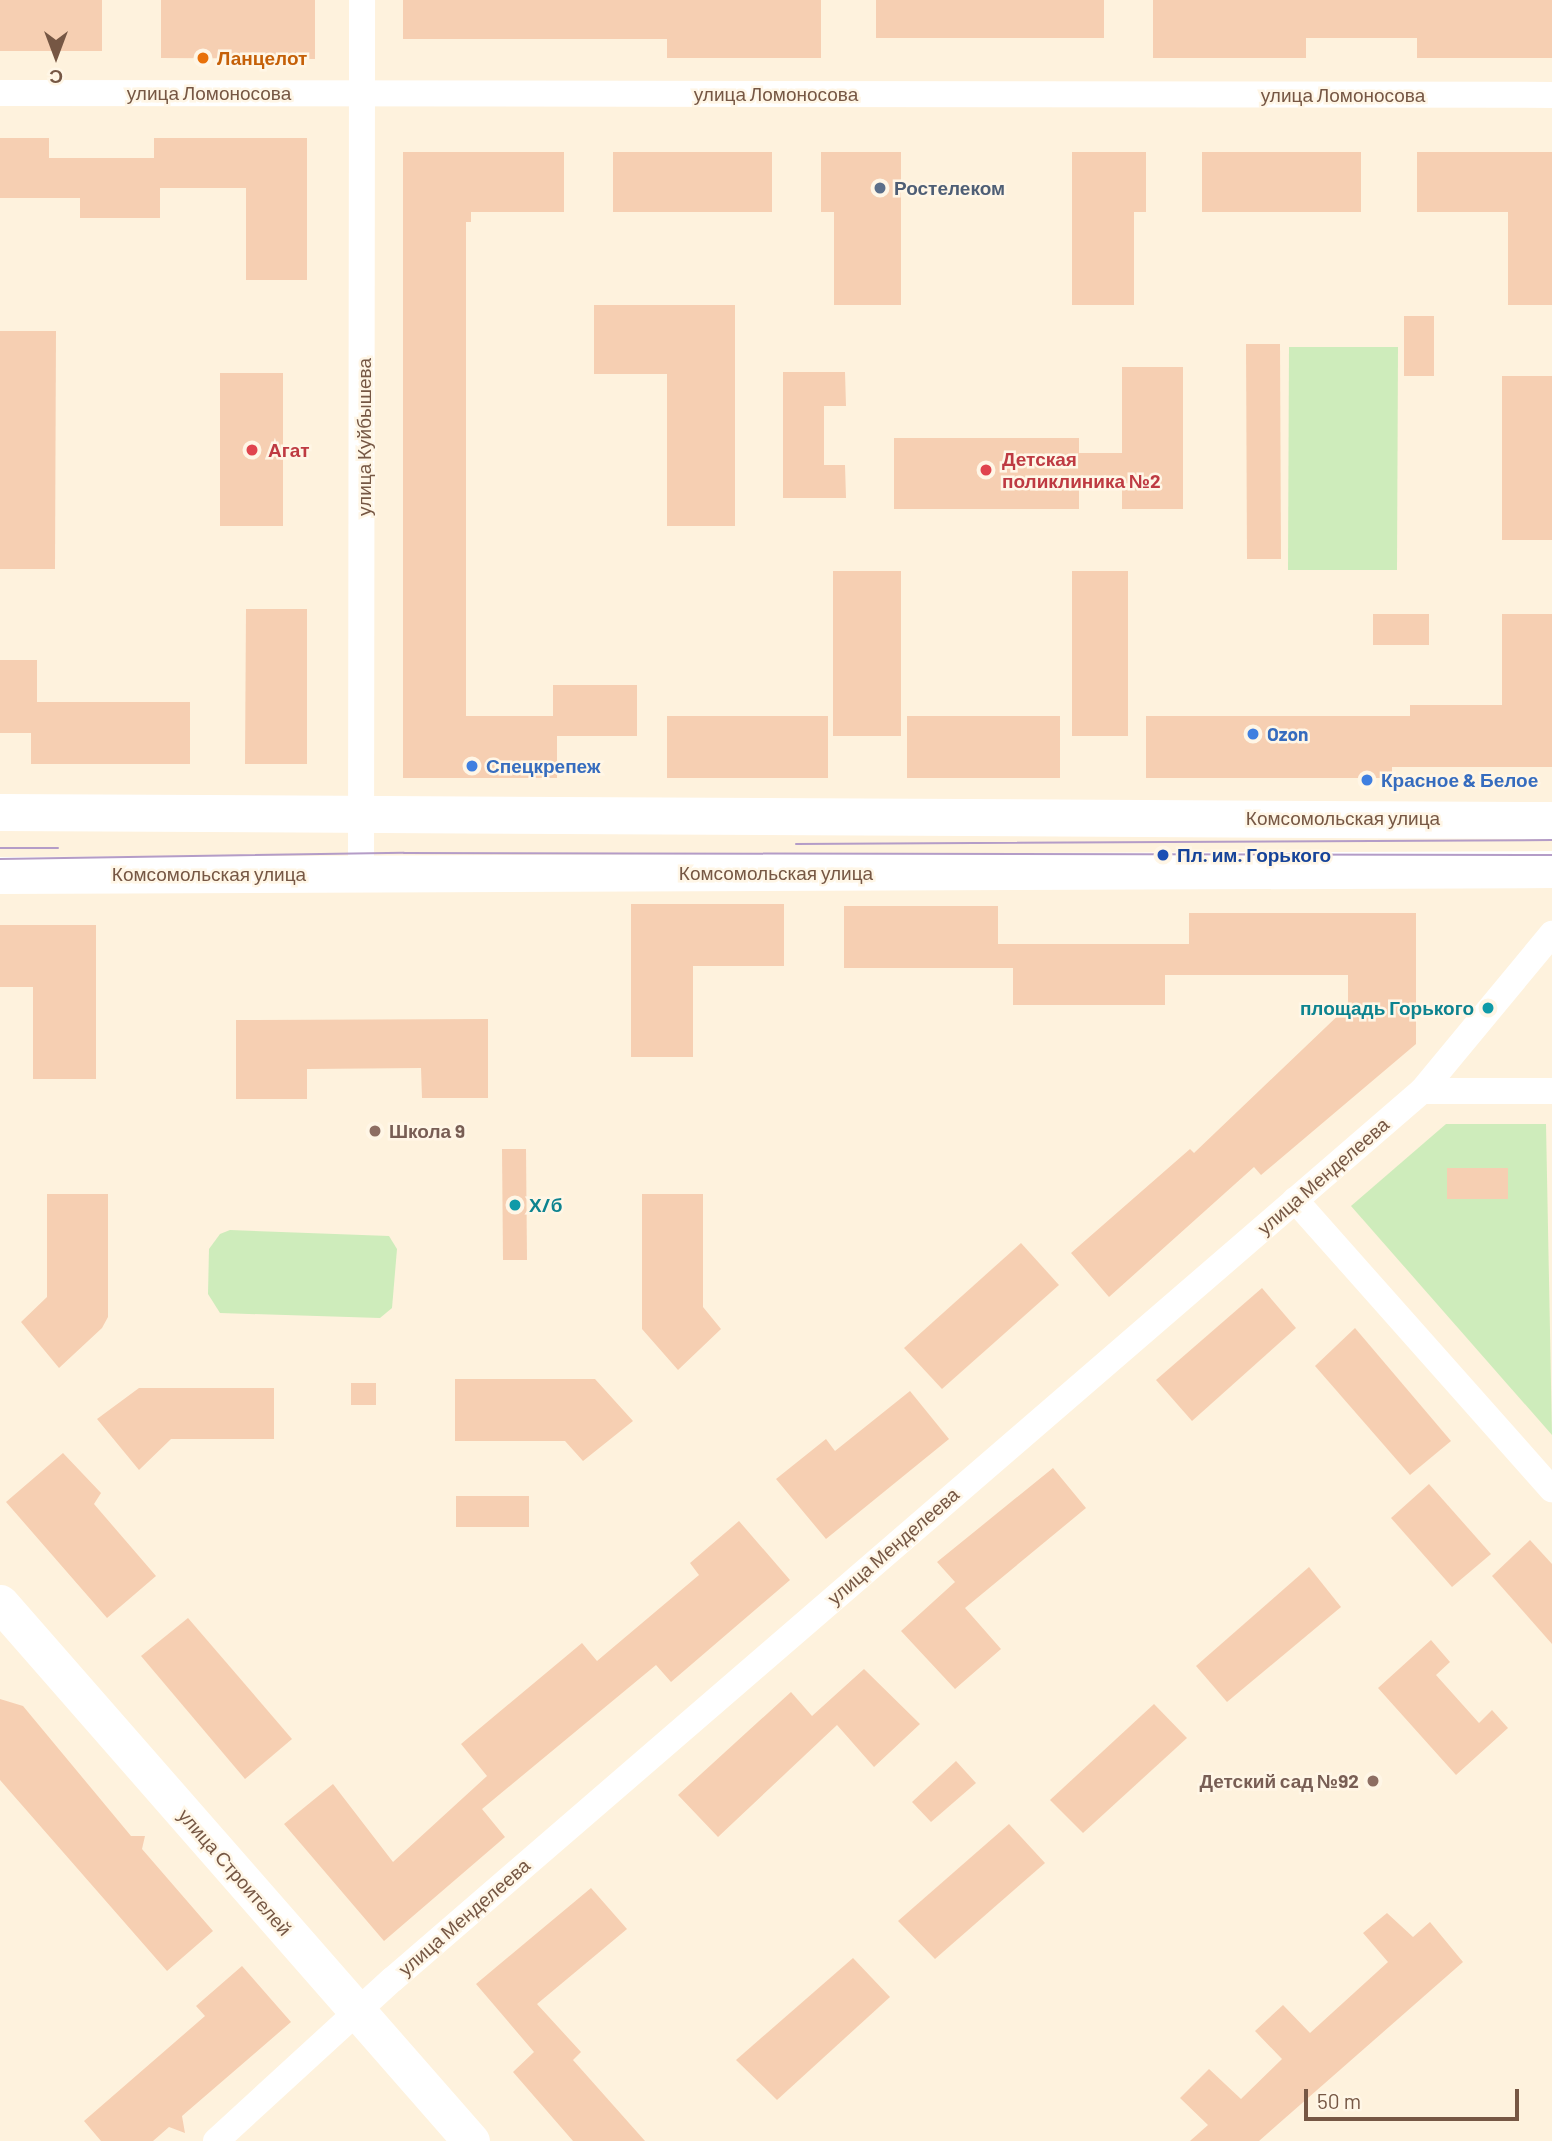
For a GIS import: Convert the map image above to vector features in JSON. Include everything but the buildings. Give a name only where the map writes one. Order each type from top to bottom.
[{"type":"main road","name":"Комсомольская улица","points":[[0,812],[1552,820]]},
{"type":"main road","name":"Комсомольская улица","points":[[0,875],[1552,869]]},
{"type":"main road","name":"улица Строителей","points":[[0,1604],[471,2141]]},
{"type":"street","name":"улица Куйбышева","points":[[361,874],[362,0]]},
{"type":"street","name":"улица Ломоносова","points":[[0,93],[1552,95]]},
{"type":"street","name":"улица Менделеева","points":[[216,2141],[358,2012],[1422,1091],[1552,934]]},
{"type":"street","points":[[1422,1091],[1552,1091]]},
{"type":"street","points":[[1295,1200],[1552,1489]]},
{"type":"green space","points":[[1289,347],[1398,347],[1397,570],[1288,570]]},
{"type":"green space","points":[[1446,1124],[1546,1124],[1552,1435],[1351,1206]]},
{"type":"green space","points":[[230,1230],[389,1236],[397,1249],[392,1308],[380,1318],[220,1313],[208,1294],[209,1249],[220,1234]]},
{"type":"tram line","points":[[796,844],[1552,840]]},
{"type":"tram line","points":[[0,848],[58,848]]},
{"type":"tram line","points":[[0,859],[404,853],[1552,855]]},
{"type":"place","name":"Ланцелот","points":[[203,58]]},
{"type":"place","name":"Ростелеком","points":[[880,188]]},
{"type":"place","name":"Агат","points":[[252,450]]},
{"type":"place","name":"Детская поликлиника №2","points":[[986,470]]},
{"type":"place","name":"Ozon","points":[[1253,734]]},
{"type":"place","name":"Спецкрепеж","points":[[472,766]]},
{"type":"place","name":"Красное & Белое","points":[[1367,780]]},
{"type":"place","name":"Пл. им. Горького","points":[[1163,855]]},
{"type":"place","name":"площадь Горького","points":[[1488,1008]]},
{"type":"place","name":"Школа 9","points":[[375,1131]]},
{"type":"place","name":"Х/б","points":[[515,1205]]},
{"type":"place","name":"Детский сад №92","points":[[1373,1781]]}]
